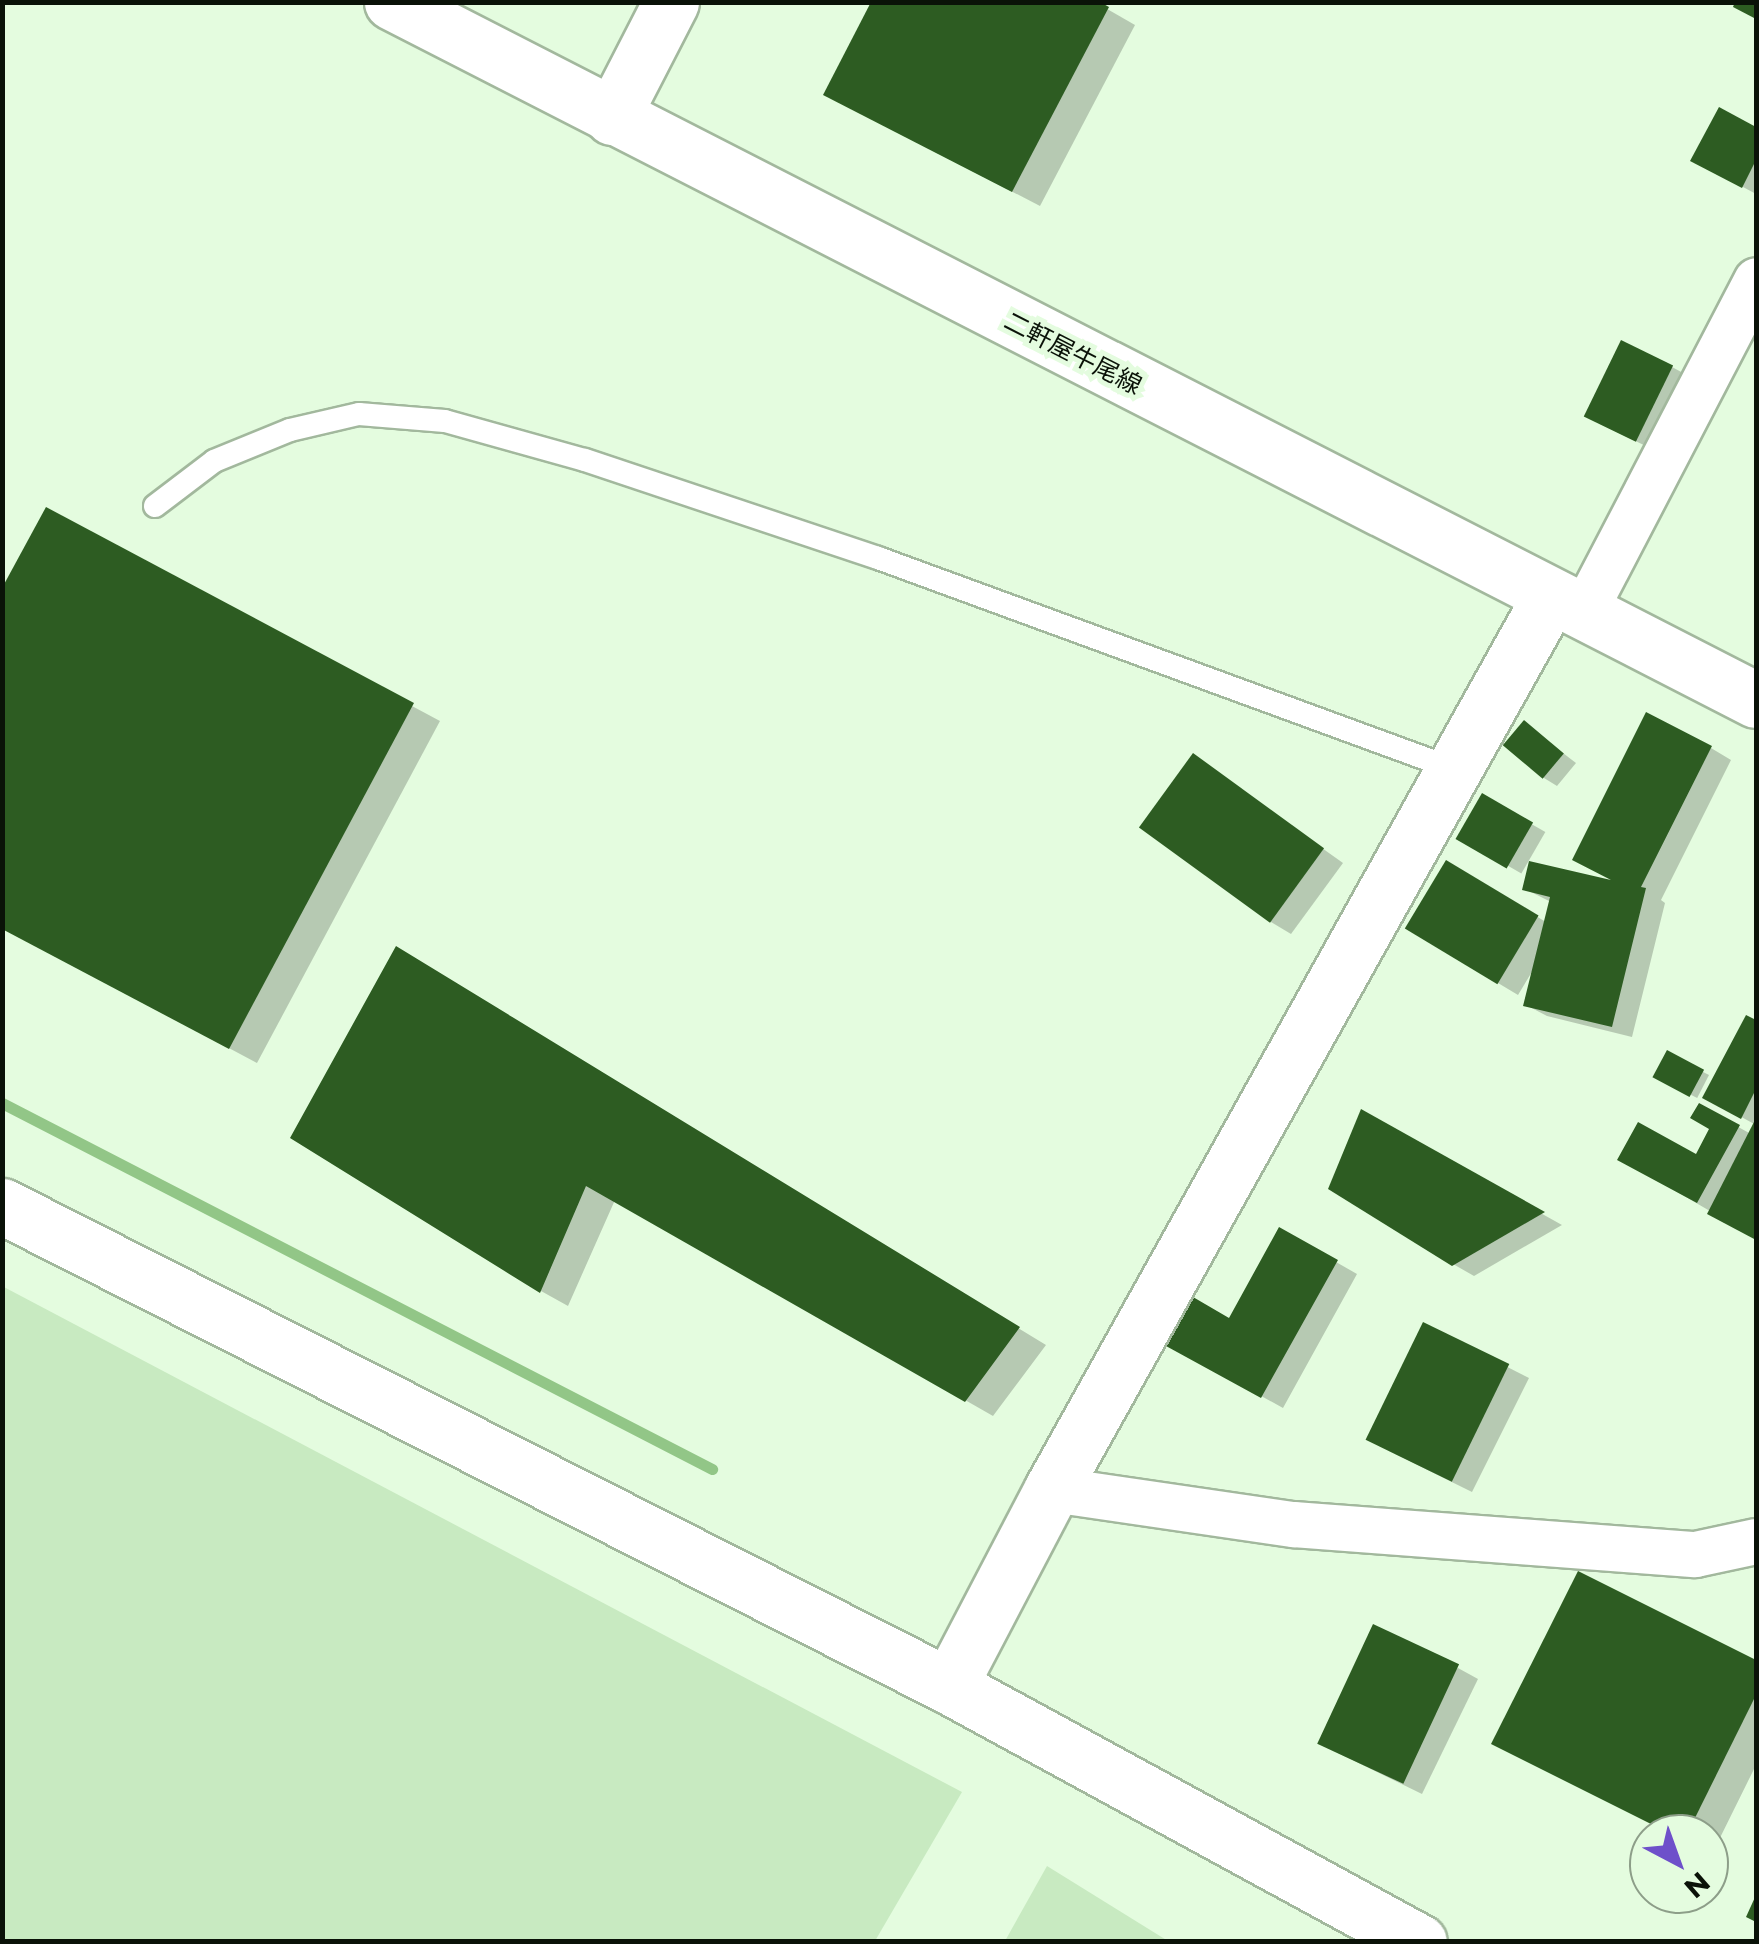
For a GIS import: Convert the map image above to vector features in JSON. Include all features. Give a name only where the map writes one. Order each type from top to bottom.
[{"type":"street","name":"二軒屋牛尾線","points":[[392,2],[1756,700]]},
{"type":"street","points":[[612,117],[672,2]]},
{"type":"street","points":[[949,1686],[1052,1489],[1454,769],[1567,604],[1756,280]]},
{"type":"street","points":[[2,1206],[949,1686],[1418,1942]]},
{"type":"street","points":[[1052,1489],[1293,1524],[1695,1554],[1756,1541]]},
{"type":"lane","points":[[154,506],[214,461],[290,430],[359,414],[445,421],[585,460],[878,558],[1454,769]]},
{"type":"green space","points":[[2,1286],[962,1792],[875,1941],[3,1941]]},
{"type":"green space","points":[[1047,1866],[1168,1941],[1005,1941]]},
{"type":"building","points":[[871,2],[1100,2],[1109,7],[1012,192],[823,95]]},
{"type":"building","points":[[1735,2],[1756,2],[1756,19],[1733,7]]},
{"type":"building","points":[[1719,107],[1756,127],[1756,160],[1742,188],[1690,161]]},
{"type":"building","points":[[1621,340],[1673,365],[1636,442],[1584,416]]},
{"type":"building","points":[[46,507],[414,703],[229,1049],[2,929],[2,588]]},
{"type":"building","points":[[1646,712],[1712,746],[1641,887],[1646,888],[1612,1027],[1523,1006],[1550,897],[1522,890],[1529,861],[1611,880],[1572,860]]},
{"type":"building","points":[[1524,720],[1564,753],[1543,779],[1503,745]]},
{"type":"building","points":[[1193,753],[1324,848],[1270,923],[1139,827]]},
{"type":"building","points":[[1482,793],[1533,822],[1507,868],[1456,839]]},
{"type":"building","points":[[1446,860],[1539,916],[1497,984],[1405,929]]},
{"type":"building","points":[[396,946],[1020,1327],[965,1402],[586,1186],[540,1293],[290,1138]]},
{"type":"building","points":[[1746,1015],[1756,1020],[1756,1089],[1741,1119],[1702,1098]]},
{"type":"building","points":[[1667,1050],[1704,1070],[1690,1097],[1652,1077]]},
{"type":"building","points":[[1699,1103],[1740,1125],[1697,1203],[1617,1160],[1638,1122],[1696,1154],[1709,1129],[1690,1118]]},
{"type":"building","points":[[1361,1109],[1545,1212],[1452,1266],[1328,1189]]},
{"type":"building","points":[[1756,1118],[1756,1240],[1707,1214]]},
{"type":"building","points":[[1279,1227],[1338,1260],[1261,1398],[1166,1346],[1193,1297],[1229,1318]]},
{"type":"building","points":[[1423,1322],[1509,1364],[1452,1482],[1366,1440]]},
{"type":"building","points":[[1578,1571],[1756,1660],[1756,1695],[1697,1814],[1631,1814],[1491,1744]]},
{"type":"building","points":[[1373,1624],[1459,1664],[1403,1784],[1317,1744]]},
{"type":"building","points":[[1756,1895],[1756,1922],[1746,1917]]},
{"type":"waterway","points":[[2,1103],[712,1469]]}]
